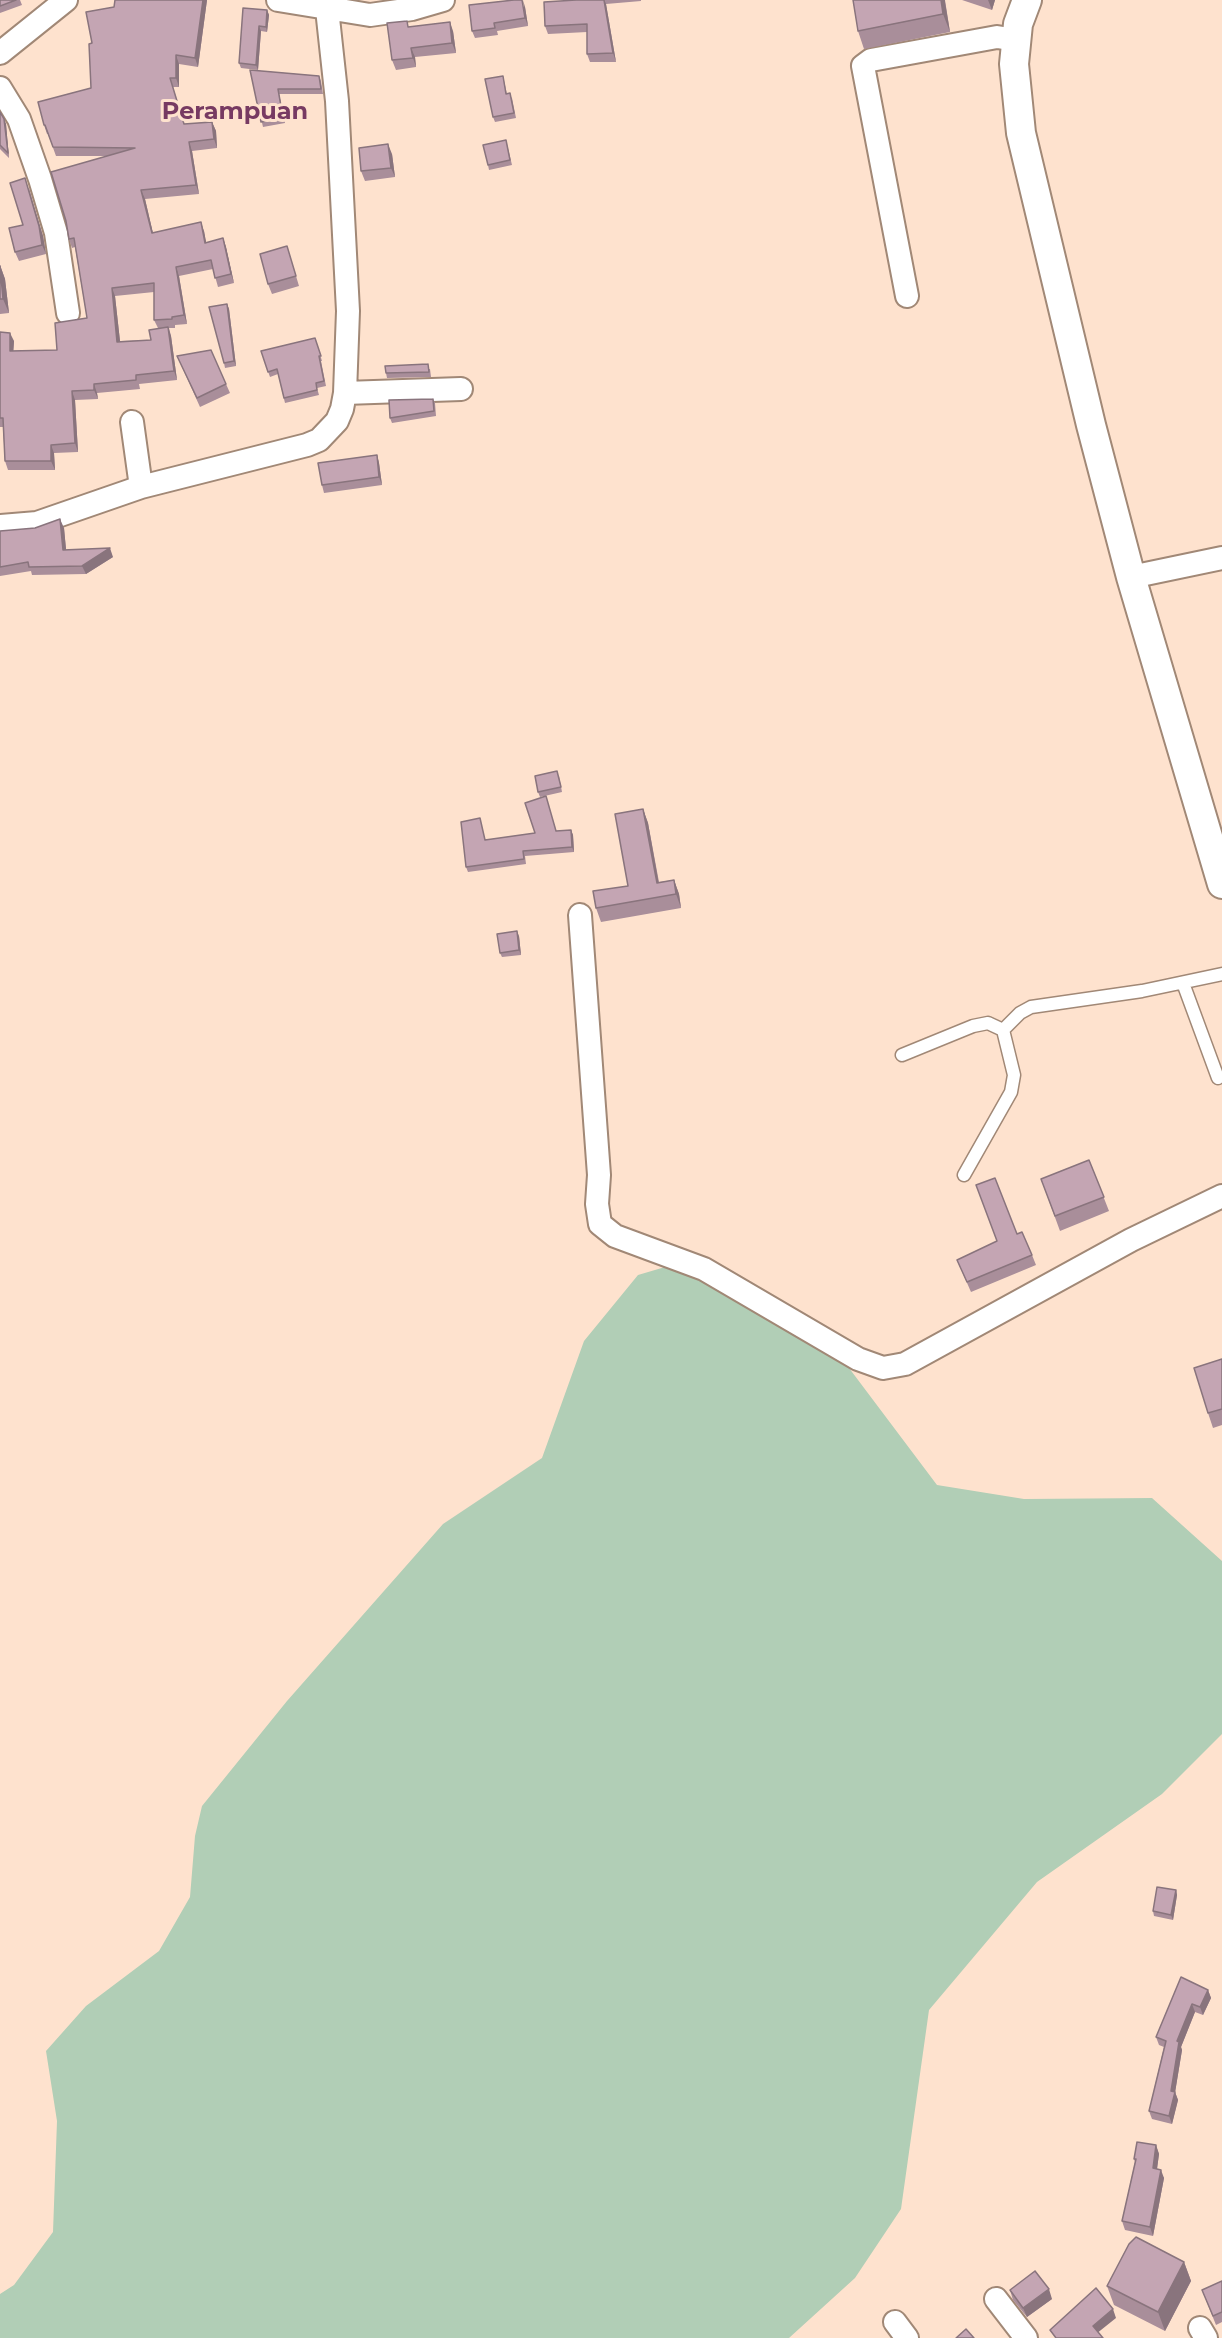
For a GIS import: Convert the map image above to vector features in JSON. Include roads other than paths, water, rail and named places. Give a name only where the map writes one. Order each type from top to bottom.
[{"type":"street","points":[[0,53],[66,0]]},
{"type":"street","points":[[278,0],[370,15],[412,9],[443,0]]},
{"type":"street","points":[[1027,0],[1022,9],[1014,64],[1021,133],[1091,425],[1131,577],[1222,884]]},
{"type":"street","points":[[0,526],[37,523],[141,487],[319,440],[337,421],[345,393],[348,311],[337,101],[327,9]]},
{"type":"street","points":[[908,296],[863,66],[871,60],[997,38],[1016,40]]},
{"type":"street","points":[[0,88],[19,119],[56,233],[68,313]]},
{"type":"street","points":[[345,393],[461,390]]},
{"type":"street","points":[[132,422],[141,487]]},
{"type":"street","points":[[1131,577],[1222,558]]},
{"type":"street","points":[[580,915],[599,1175],[597,1204],[600,1224],[615,1236],[704,1269],[858,1359],[883,1368],[905,1364],[1131,1240],[1222,1196]]},
{"type":"street","points":[[996,2299],[1026,2338]]},
{"type":"lane","points":[[1003,1030],[1020,1013],[1031,1007],[1142,992],[1222,974]]},
{"type":"lane","points":[[1183,983],[1218,1078]]},
{"type":"lane","points":[[902,1055],[973,1026],[988,1023],[1003,1030]]},
{"type":"lane","points":[[964,1176],[1011,1092],[1014,1075],[1003,1030]]},
{"type":"district","name":"Perampuan","points":[[235,112]]}]
